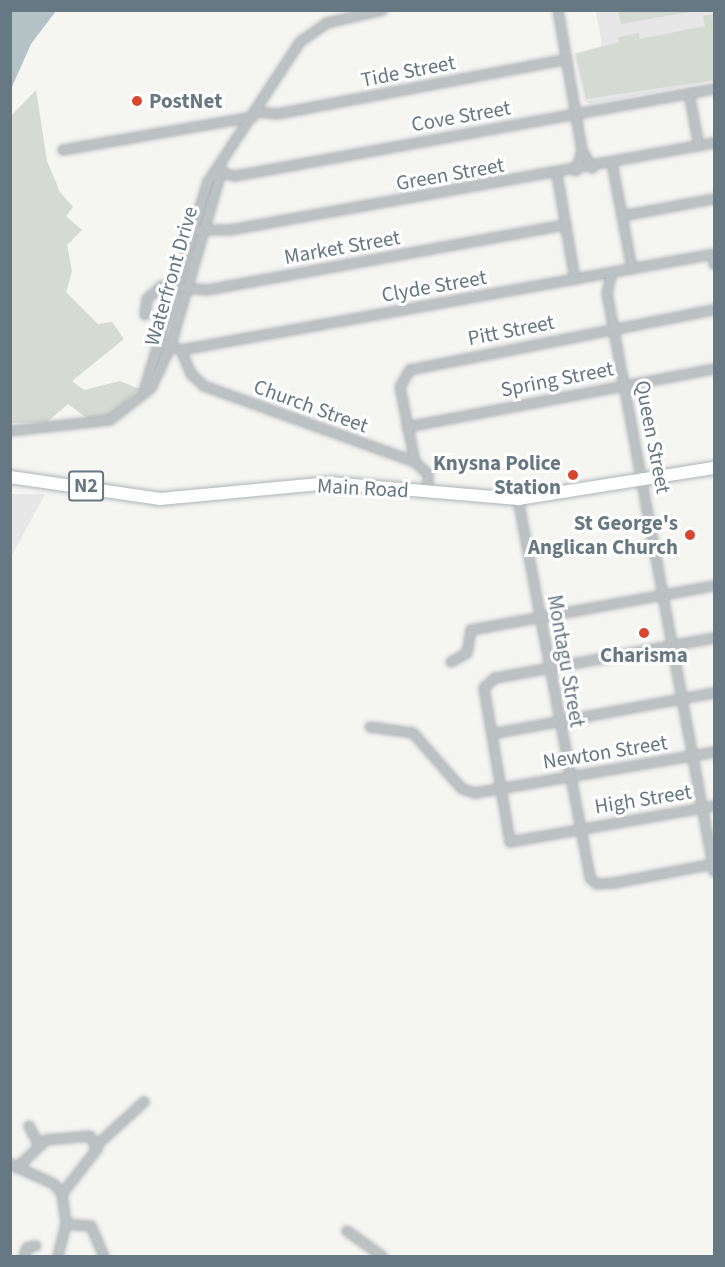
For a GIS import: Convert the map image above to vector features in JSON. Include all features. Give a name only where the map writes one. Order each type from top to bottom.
[{"type":"highway","name":"Main Road","points":[[10,477],[160,499],[330,483],[518,499],[714,468]]},
{"type":"street","name":"Waterfront Drive","points":[[10,431],[110,420],[143,394],[157,379],[170,348],[191,230],[223,163],[240,135],[312,33],[343,17],[383,10]]},
{"type":"street","points":[[558,10],[582,150],[592,168]]},
{"type":"street","name":"Tide Street","points":[[63,150],[230,121],[255,114],[277,114],[567,59]]},
{"type":"street","name":"Cove Street","points":[[218,173],[714,89]]},
{"type":"street","points":[[689,93],[699,146]]},
{"type":"street","points":[[230,121],[240,135]]},
{"type":"street","name":"Green Street","points":[[191,230],[202,233],[576,171],[714,143]]},
{"type":"street","points":[[576,171],[582,150]]},
{"type":"street","points":[[612,164],[632,269]]},
{"type":"street","name":"Waterfront Drive","points":[[143,394],[202,233],[218,173]]},
{"type":"street","points":[[556,174],[575,279]]},
{"type":"street","points":[[622,216],[714,199]]},
{"type":"street","name":"Market Street","points":[[145,315],[153,289],[181,289],[566,225]]},
{"type":"street","name":"Clyde Street","points":[[161,343],[181,350],[632,269],[714,258]]},
{"type":"street","name":"Queen Street","points":[[612,273],[607,292],[613,328],[664,595],[701,808],[714,866]]},
{"type":"street","name":"Queen Street","points":[[595,276],[607,292]]},
{"type":"street","name":"Pitt Street","points":[[415,462],[400,387],[410,370],[613,328],[714,310]]},
{"type":"street","name":"Church Street","points":[[181,350],[191,374],[204,386],[415,462]]},
{"type":"street","name":"Spring Street","points":[[407,427],[714,369]]},
{"type":"street","points":[[415,462],[428,474],[428,491]]},
{"type":"street","name":"Montagu Street","points":[[518,499],[567,775],[587,871],[597,884],[714,866]]},
{"type":"street","points":[[451,662],[467,653],[471,630],[714,586]]},
{"type":"street","points":[[501,788],[484,688],[491,680],[714,638]]},
{"type":"street","points":[[492,734],[714,693]]},
{"type":"street","name":"Newton Street","points":[[370,727],[414,733],[462,789],[475,793],[567,775],[714,752]]},
{"type":"street","name":"High Street","points":[[501,788],[510,842],[578,828],[714,806]]},
{"type":"street","points":[[62,1194],[97,1145],[144,1102]]},
{"type":"street","points":[[29,1126],[38,1144]]},
{"type":"street","points":[[58,1257],[66,1224],[62,1194],[54,1184],[14,1166],[38,1144],[80,1134],[97,1145]]},
{"type":"street","points":[[66,1224],[91,1226],[104,1257]]},
{"type":"street","points":[[347,1231],[382,1257]]},
{"type":"street","points":[[24,1257],[27,1248],[36,1246]]},
{"type":"shaded area","points":[[11,10],[56,11],[31,44],[11,89]]},
{"type":"shaded area","points":[[618,10],[695,11],[621,24]]},
{"type":"shaded area","points":[[596,11],[714,11],[714,81],[591,104],[584,101],[574,53],[602,46]]},
{"type":"shaded area","points":[[714,14],[714,80],[586,99],[576,54],[619,42],[618,37],[639,33],[640,39],[705,26],[703,16]]},
{"type":"shaded area","points":[[36,90],[47,161],[60,192],[73,207],[66,216],[82,230],[67,245],[72,271],[66,292],[98,324],[112,322],[124,339],[72,381],[84,390],[120,381],[139,389],[109,417],[87,418],[68,404],[47,422],[11,423],[10,117]]},
{"type":"shaded area","points":[[10,494],[45,494],[11,557]]},
{"type":"place","name":"PostNet","points":[[137,101]]},
{"type":"place","name":"Knysna Police Station","points":[[573,475]]},
{"type":"place","name":"St George's Anglican Church","points":[[690,535]]},
{"type":"place","name":"Charisma","points":[[644,633]]}]
